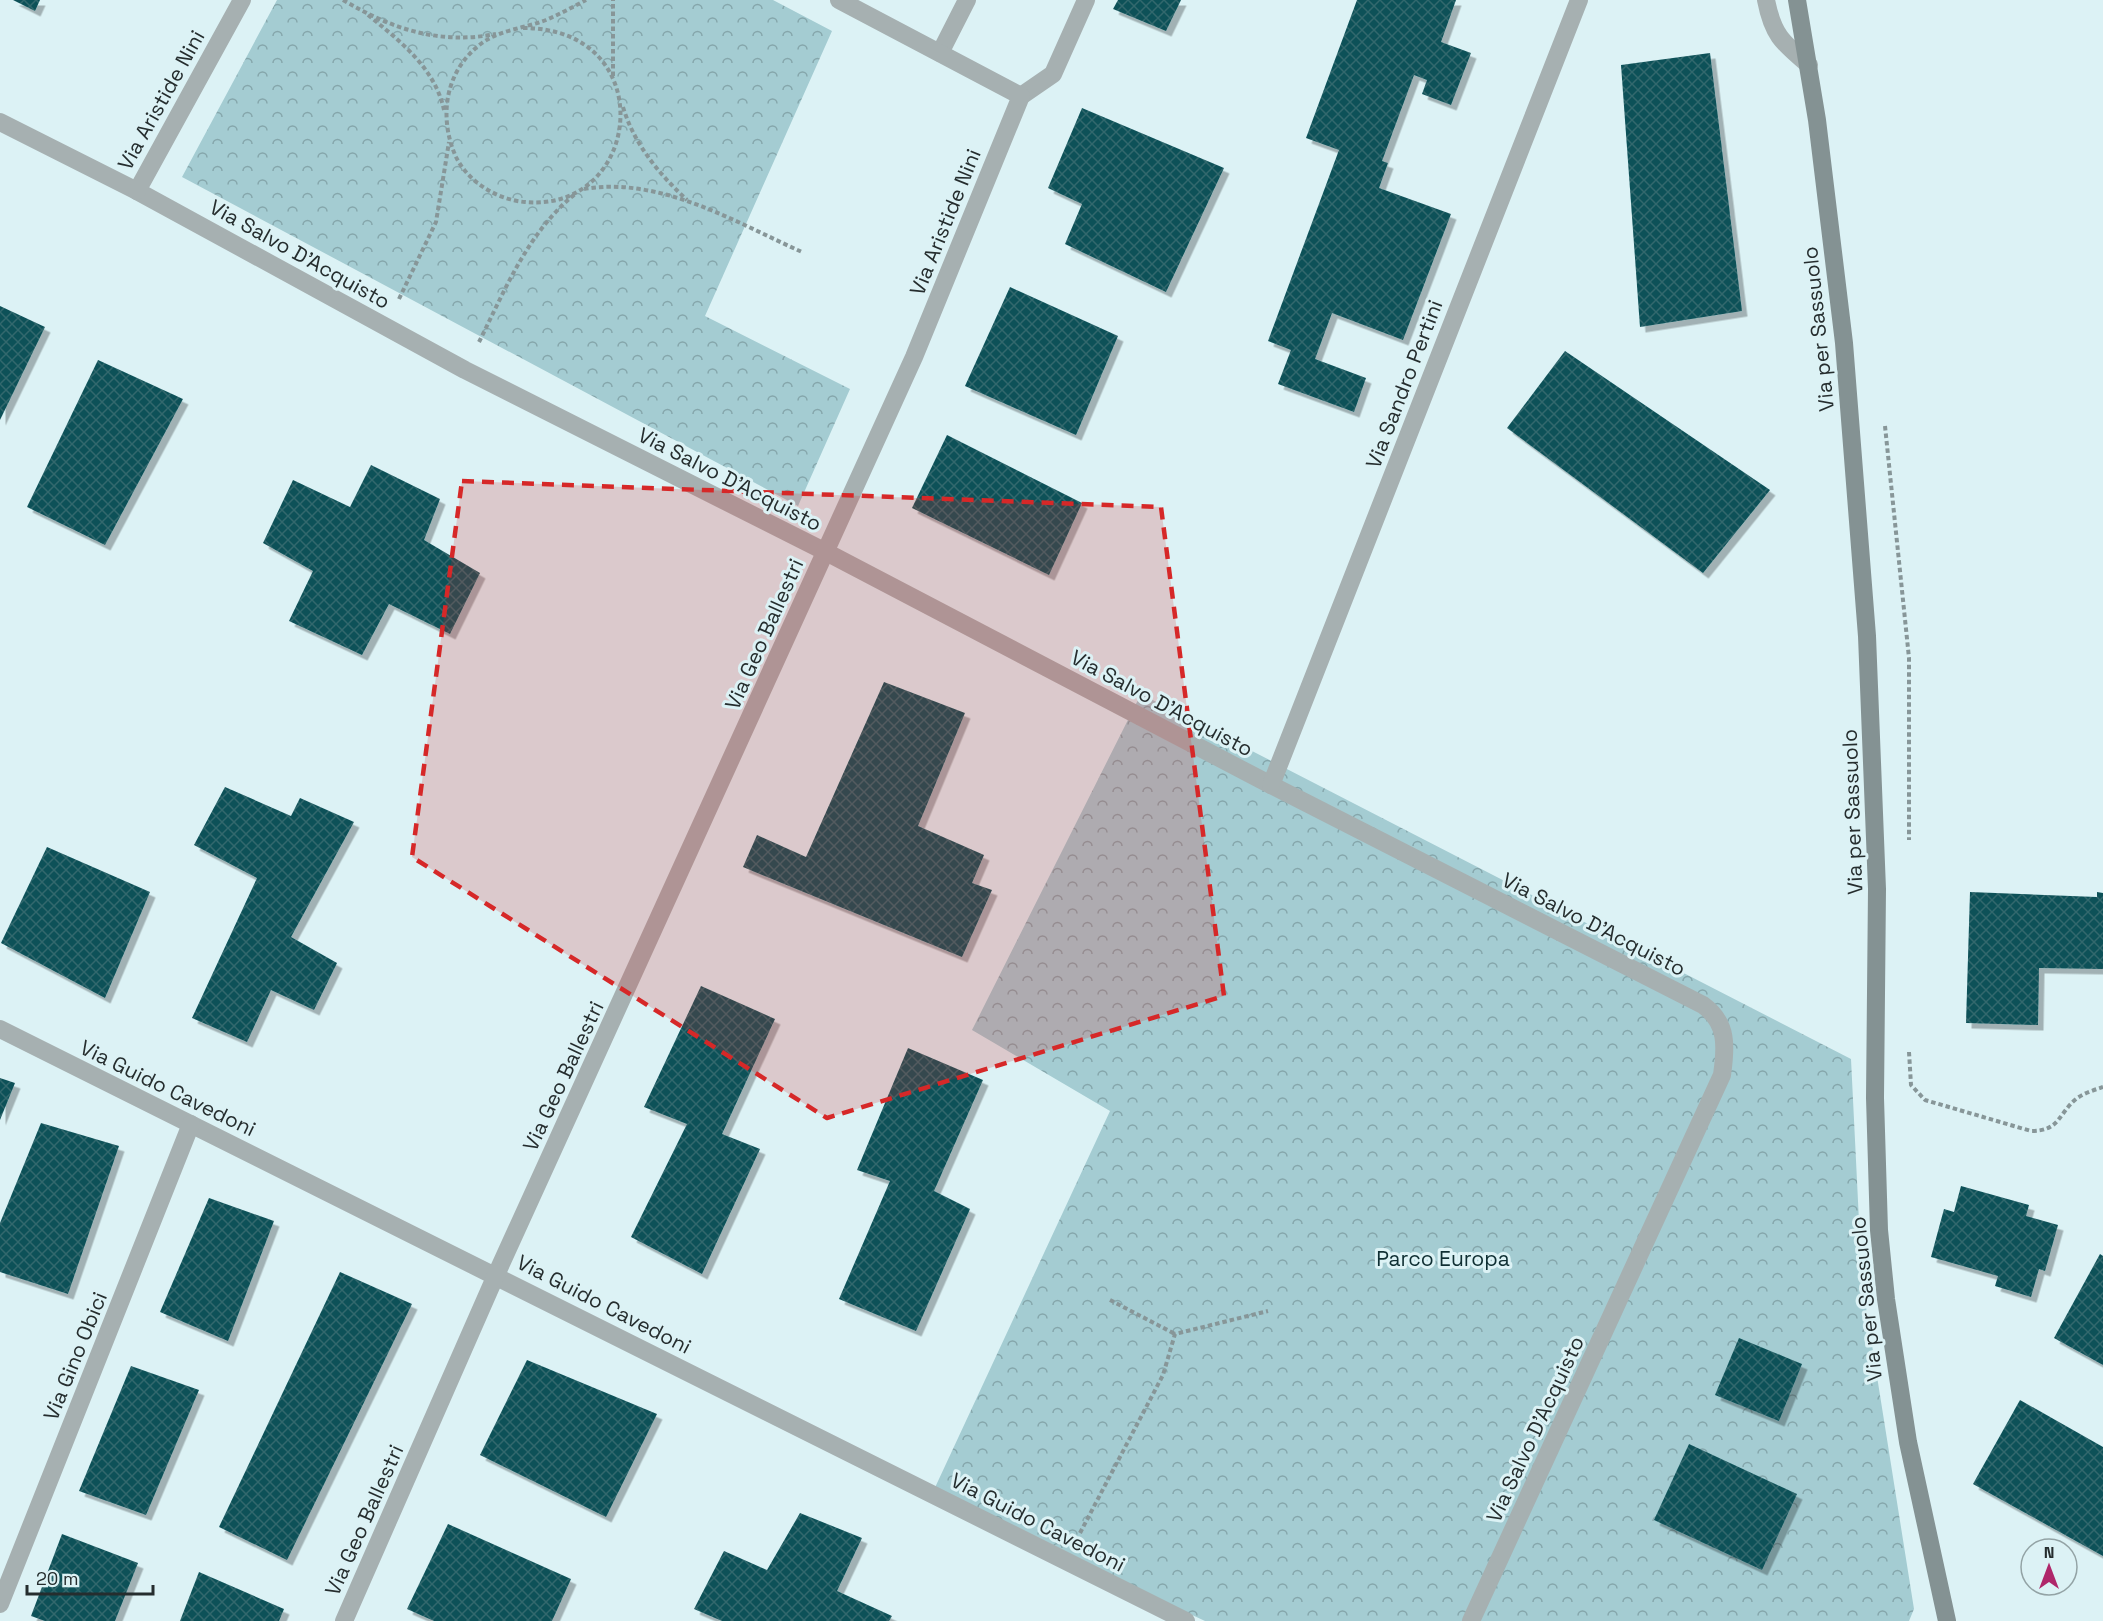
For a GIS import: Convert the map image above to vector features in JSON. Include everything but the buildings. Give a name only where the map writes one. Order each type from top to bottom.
[{"type":"main road","name":"Via per Sassuolo","points":[[1797,0],[1809,65],[1844,343],[1867,636],[1877,889],[1875,1098],[1879,1230],[1886,1299],[1908,1442],[1947,1621]]},
{"type":"street","name":"Via Aristide Nini","points":[[137,191],[242,0]]},
{"type":"street","points":[[839,0],[1021,96],[1053,74],[1086,0]]},
{"type":"street","points":[[940,53],[967,0]]},
{"type":"street","name":"Via Sandro Pertini","points":[[1271,785],[1579,0]]},
{"type":"street","points":[[1766,0],[1771,24],[1778,36],[1809,65]]},
{"type":"street","name":"Via Aristide Nini","points":[[826,552],[914,357],[1021,96]]},
{"type":"street","name":"Via Salvo D'Acquisto","points":[[0,122],[137,191],[465,370],[826,552],[1717,1015],[1725,1045],[1722,1075],[1471,1621]]},
{"type":"street","name":"Via Geo Ballestri","points":[[344,1621],[496,1275],[826,552]]},
{"type":"street","name":"Via Guido Cavedoni","points":[[0,1029],[1186,1621]]},
{"type":"street","name":"Via Gino Obici","points":[[0,1604],[191,1124]]},
{"type":"path","points":[[344,0],[394,27],[436,36],[482,37],[523,28],[586,0]]},
{"type":"path","points":[[613,0],[613,77]]},
{"type":"path","points":[[362,11],[427,70],[440,92],[449,141],[436,222],[385,327]]},
{"type":"path","points":[[523,28],[545,28],[576,38],[601,58],[613,77],[628,125],[652,164],[689,202]]},
{"type":"path","points":[[445,113],[448,93],[455,74],[482,43],[500,33]]},
{"type":"path","points":[[465,370],[531,242],[549,217],[597,176],[609,160],[618,140],[622,120],[621,100]]},
{"type":"path","points":[[449,141],[459,162],[474,180],[492,193],[514,201],[537,203],[560,199],[581,189],[624,186],[689,202],[802,252]]},
{"type":"path","points":[[1884,415],[1909,658],[1909,849]]},
{"type":"path","points":[[1909,1040],[1911,1085],[1925,1100],[2031,1131],[2042,1131],[2056,1124],[2076,1099],[2103,1087]]},
{"type":"path","points":[[1110,1300],[1175,1334],[1268,1311]]},
{"type":"path","points":[[1065,1561],[1163,1375],[1175,1334]]},
{"type":"highlighted area","points":[[462,481],[1161,507],[1224,996],[827,1118],[412,857]]},
{"type":"green space","points":[[277,0],[773,0],[832,31],[705,316],[850,389],[798,506],[182,177]]},
{"type":"green space","name":"Parco Europa","points":[[1141,694],[1851,1059],[1862,1282],[1914,1609],[1909,1621],[1205,1621],[932,1494],[1110,1111],[972,1030]]}]
